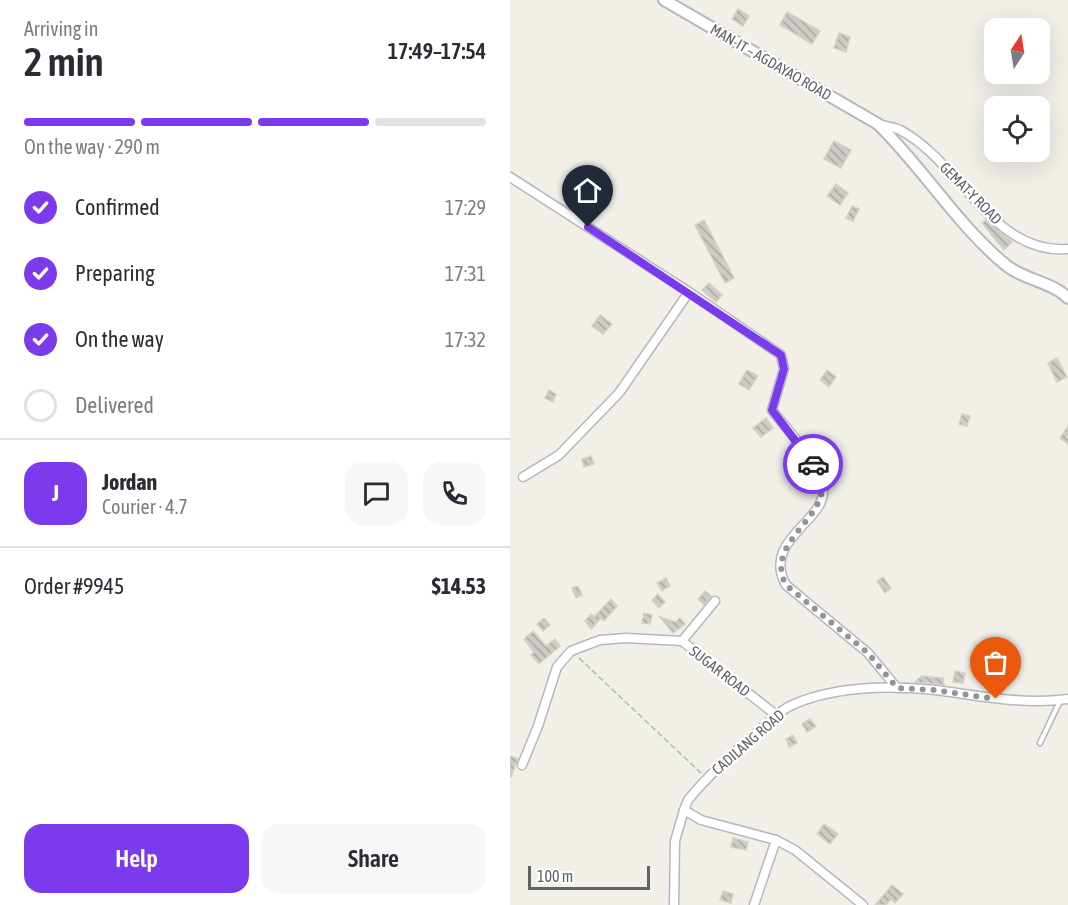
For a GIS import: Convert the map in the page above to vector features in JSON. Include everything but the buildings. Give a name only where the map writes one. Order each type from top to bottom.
[{"type":"street","name":"MAN-IT – AGDAYAO ROAD","points":[[664,0],[878,124],[899,144],[973,234],[1010,268],[1068,298]]},
{"type":"street","name":"GEMAT-Y ROAD","points":[[878,124],[900,130],[939,160],[991,216],[1023,240],[1051,250],[1068,249]]},
{"type":"street","points":[[510,177],[689,292],[781,355],[784,369],[772,410],[818,471],[824,486],[819,506],[787,544],[779,563],[780,574],[786,585],[868,653],[897,688]]},
{"type":"street","points":[[523,477],[559,455],[619,393],[689,292]]},
{"type":"street","points":[[682,641],[715,601]]},
{"type":"street","name":"SUGAR ROAD","points":[[571,651],[600,640],[626,638],[682,641],[776,715]]},
{"type":"street","points":[[522,765],[538,726],[556,667],[571,651]]},
{"type":"street","name":"CADILANG ROAD","points":[[684,810],[708,778],[776,715],[816,696],[897,688],[934,690],[996,699],[1064,700]]},
{"type":"street","points":[[674,905],[675,841],[684,810],[701,820],[776,840],[795,850],[863,905]]},
{"type":"street","points":[[754,905],[776,840]]},
{"type":"lane","points":[[1040,743],[1064,700]]},
{"type":"path","points":[[571,651],[708,778]]},
{"type":"way so far","points":[[813,464],[824,486],[823,495],[819,506],[787,544],[779,563],[780,574],[786,585],[868,653],[897,688],[934,690],[996,699]]},
{"type":"route","points":[[588,227],[781,355],[784,369],[772,410],[813,464]]}]
